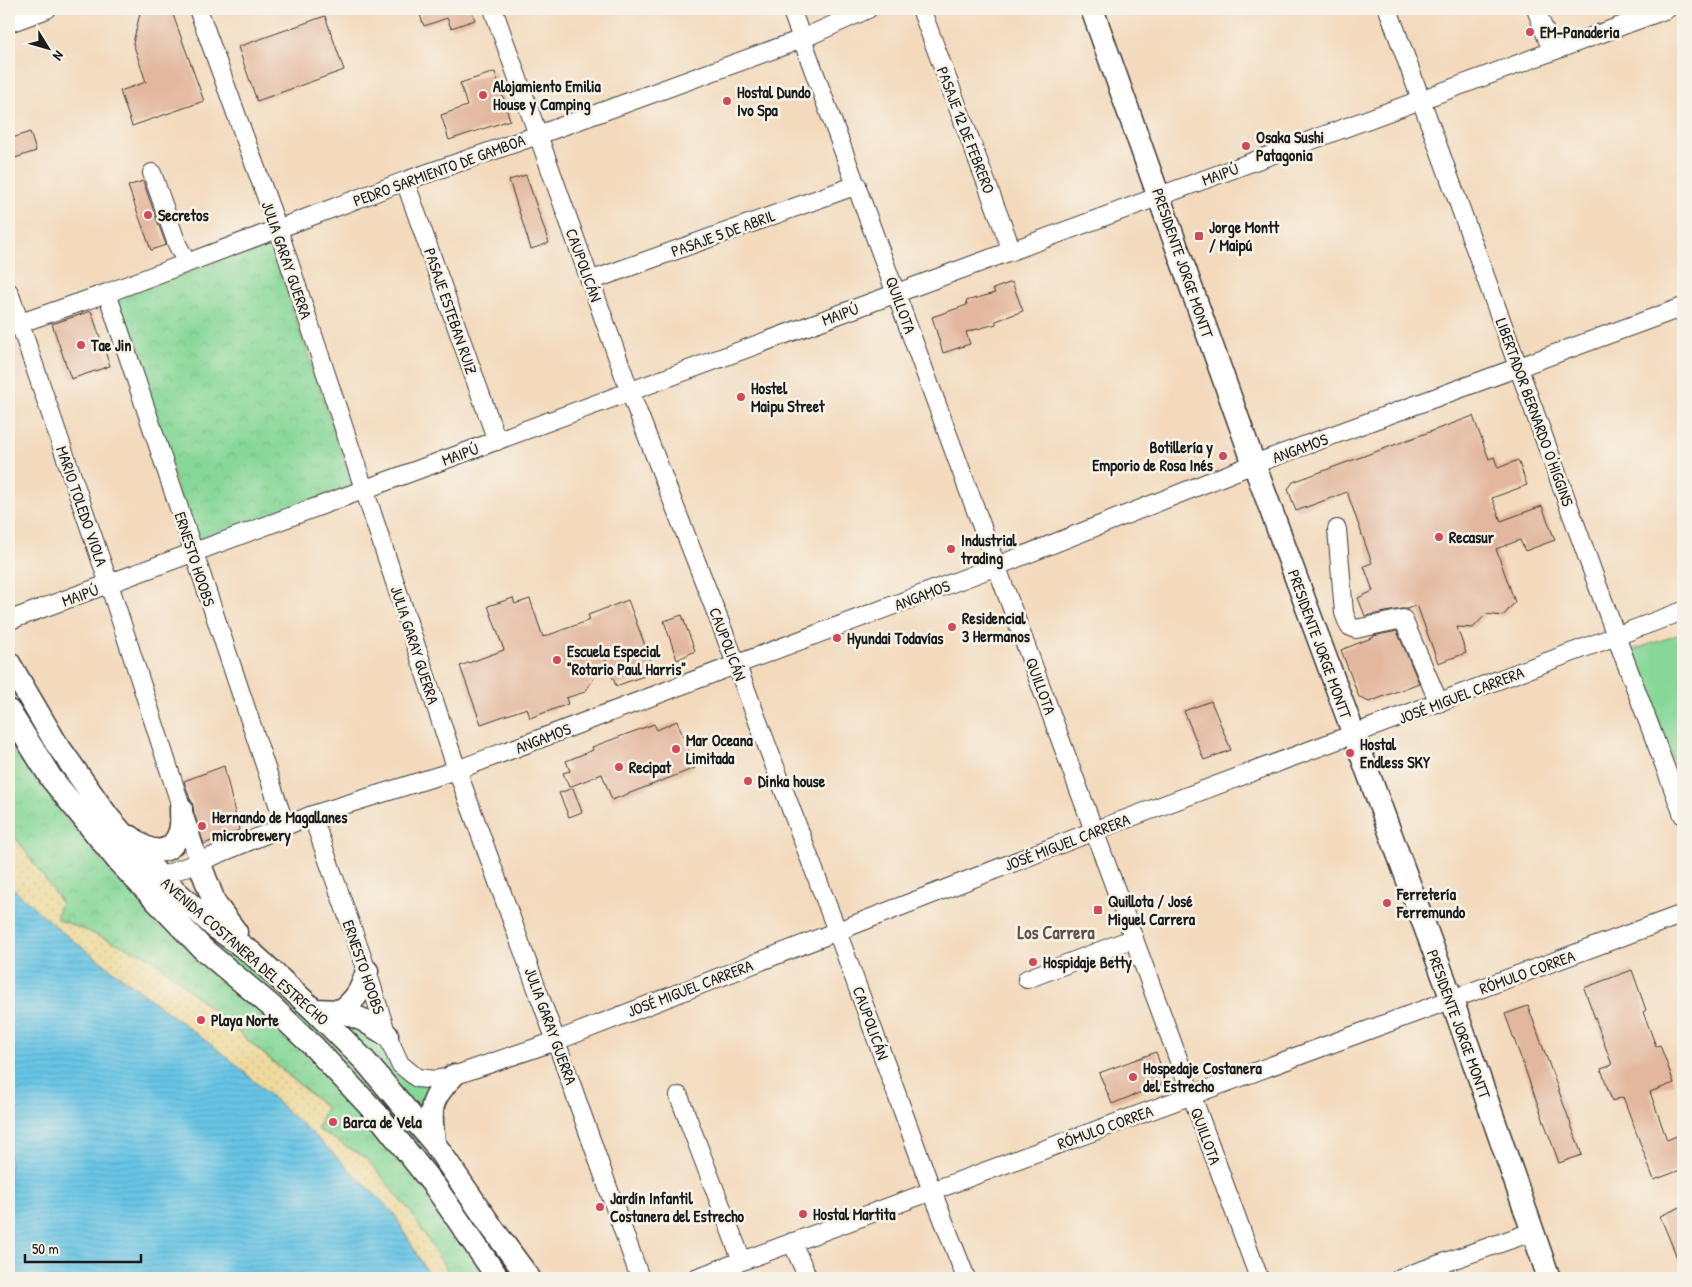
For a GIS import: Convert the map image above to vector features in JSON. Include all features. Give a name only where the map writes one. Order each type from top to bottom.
[{"type":"main road","name":"PRESIDENTE JORGE MONTT","points":[[1092,9],[1254,464],[1452,1000],[1549,1278]]},
{"type":"main road","name":"AVENIDA COSTANERA DEL ESTRECHO","points":[[9,663],[56,743],[108,817],[160,877],[215,927],[252,953],[365,1060],[434,1143],[529,1278]]},
{"type":"main road","name":"AVENIDA COSTANERA DEL ESTRECHO","points":[[9,711],[51,778],[120,863],[203,949],[271,1006],[314,1047],[377,1114],[436,1188],[498,1278]]},
{"type":"main road","points":[[108,817],[139,844],[152,851],[164,850],[176,840],[181,829],[181,808]]},
{"type":"main road","points":[[199,862],[215,904],[252,953]]},
{"type":"main road","points":[[120,863],[160,877]]},
{"type":"main road","points":[[341,1011],[354,1001],[363,984],[366,971]]},
{"type":"main road","points":[[314,1010],[341,1011],[363,1020],[387,1035]]},
{"type":"main road","points":[[434,1143],[431,1111],[434,1099],[441,1088],[453,1076]]},
{"type":"street","points":[[9,23],[47,9]]},
{"type":"street","name":"JULIA GARAY GUERRA","points":[[198,9],[278,229],[457,770],[640,1278]]},
{"type":"street","name":"CAUPOLICÁN","points":[[493,9],[630,392],[737,666],[966,1278]]},
{"type":"street","name":"QUILLOTA","points":[[791,9],[1259,1278]]},
{"type":"street","name":"PEDRO SARMIENTO DE GAMBOA","points":[[14,325],[107,293],[405,181],[802,39],[868,9]]},
{"type":"street","name":"PASAJE 12 DE FEBRERO","points":[[921,9],[1012,250]]},
{"type":"street","name":"LIBERTADOR BERNARDO O'HIGGINS","points":[[1388,9],[1683,815]]},
{"type":"street","points":[[1536,9],[1552,51]]},
{"type":"street","name":"MAIPÚ","points":[[10,622],[108,584],[1667,9]]},
{"type":"street","points":[[152,173],[177,244],[186,263]]},
{"type":"street","name":"PASAJE ESTEBAN RUIZ","points":[[405,181],[497,441]]},
{"type":"street","name":"PASAJE 5 DE ABRIL","points":[[590,281],[857,184]]},
{"type":"street","name":"MARIO TOLEDO VIOLA","points":[[9,292],[14,325],[108,584],[199,862]]},
{"type":"street","name":"ERNESTO HOOBS","points":[[107,293],[285,825]]},
{"type":"street","name":"ANGAMOS","points":[[160,877],[285,825],[457,770],[737,666],[1254,464],[1683,307]]},
{"type":"street","points":[[1337,530],[1344,613],[1349,626],[1356,629],[1403,619],[1439,703]]},
{"type":"street","name":"JOSÉ MIGUEL CARRERA","points":[[453,1076],[556,1041],[1094,831],[1683,611]]},
{"type":"street","name":"ERNESTO HOOBS","points":[[312,815],[387,1035],[400,1064],[417,1078],[435,1080],[453,1076]]},
{"type":"street","name":"RÓMULO CORREA","points":[[696,1278],[1683,914]]},
{"type":"street","points":[[1027,979],[1134,938]]},
{"type":"street","points":[[679,1096],[742,1261]]},
{"type":"street","points":[[1400,1278],[1532,1232]]},
{"type":"street","points":[[792,1242],[808,1278]]},
{"type":"green space","points":[[265,243],[272,249],[353,486],[200,542],[192,532],[116,299]]},
{"type":"green space","points":[[1683,633],[1683,790],[1633,650]]},
{"type":"green space","points":[[9,741],[100,858],[136,898],[310,1054],[421,1182],[487,1278],[452,1278],[410,1211],[366,1158],[317,1129],[326,1107],[152,958],[56,918],[61,902],[9,828]]},
{"type":"green space","points":[[146,883],[208,932],[331,1038],[389,1099],[517,1278],[509,1278],[485,1242],[217,948]]},
{"type":"green space","points":[[337,1019],[375,1032],[389,1054],[392,1069],[401,1078],[411,1083],[437,1085],[425,1117]]},
{"type":"sand","name":"Playa Norte","points":[[9,828],[61,902],[56,918],[152,958],[326,1108],[317,1129],[366,1157],[410,1211],[452,1278],[430,1278],[393,1212],[321,1142],[231,1060],[58,929],[9,885]]},
{"type":"water","points":[[9,885],[58,929],[231,1060],[321,1142],[393,1212],[430,1278],[9,1278]]},
{"type":"building","points":[[141,9],[171,9],[204,101],[132,126],[120,91],[146,82],[133,43]]},
{"type":"building","points":[[437,9],[471,9],[475,20],[451,28],[447,18],[424,26],[420,15]]},
{"type":"building","points":[[325,16],[344,70],[257,101],[238,47]]},
{"type":"building","name":"Alojamiento Emilia House y Camping","points":[[495,72],[510,120],[449,140],[441,115],[467,106],[460,83]]},
{"type":"building","points":[[30,132],[36,151],[9,160],[9,139]]},
{"type":"building","points":[[526,175],[549,243],[531,249],[509,180]]},
{"type":"building","name":"Secretos","points":[[143,181],[166,245],[151,250],[128,186]]},
{"type":"building","points":[[1012,282],[1023,311],[996,321],[996,324],[966,332],[970,344],[943,353],[932,317],[967,305],[966,301],[995,293],[993,289]]},
{"type":"building","name":"Tae Jin","points":[[91,311],[110,366],[71,379],[52,324]]},
{"type":"building","name":"Recasur","points":[[1473,416],[1489,459],[1494,457],[1498,468],[1518,460],[1527,485],[1492,498],[1501,521],[1542,506],[1555,540],[1525,551],[1520,540],[1496,549],[1515,602],[1503,616],[1486,614],[1473,628],[1457,627],[1466,653],[1438,663],[1417,605],[1407,609],[1365,616],[1358,598],[1373,591],[1364,566],[1372,563],[1347,492],[1296,511],[1288,489],[1293,482]]},
{"type":"building","name":"Escuela Especial \"Rotario Paul Harris\"","points":[[513,598],[515,604],[530,599],[543,637],[590,620],[588,615],[628,600],[655,672],[616,686],[606,660],[585,692],[566,698],[568,704],[530,718],[527,708],[481,724],[460,666],[504,650],[488,606]]},
{"type":"building","points":[[682,615],[695,651],[677,660],[664,621]]},
{"type":"building","points":[[1397,631],[1419,683],[1369,702],[1359,697],[1341,650],[1373,636]]},
{"type":"building","points":[[1211,701],[1231,750],[1204,760],[1184,711]]},
{"type":"building","points":[[677,721],[695,768],[612,800],[602,774],[569,787],[563,773],[570,771],[566,761],[593,750],[592,747],[654,724],[657,730]]},
{"type":"building","points":[[224,766],[239,830],[204,844],[184,781]]},
{"type":"building","points":[[573,788],[582,812],[569,817],[559,793]]},
{"type":"building","points":[[1632,970],[1646,1010],[1643,1012],[1656,1046],[1660,1045],[1674,1083],[1650,1092],[1667,1140],[1679,1135],[1683,1148],[1683,1169],[1654,1180],[1623,1097],[1612,1101],[1601,1069],[1612,1065],[1584,988]]},
{"type":"building","points":[[1528,1006],[1582,1155],[1559,1163],[1505,1014]]},
{"type":"building","name":"Hospedaje Costanera del Estrecho","points":[[1156,1052],[1166,1082],[1112,1104],[1099,1073]]},
{"type":"building","points":[[1683,1206],[1683,1272],[1660,1216]]},
{"type":"place","name":"EM-Panaderia","points":[[1530,32]]},
{"type":"place","name":"Alojamiento Emilia House y Camping","points":[[483,95]]},
{"type":"place","name":"Hostal Dundo Ivo Spa","points":[[727,101]]},
{"type":"place","name":"Osaka Sushi Patagonia","points":[[1246,146]]},
{"type":"place","name":"Secretos","points":[[148,215]]},
{"type":"place","name":"Jorge Montt / Maipú","points":[[1199,236]]},
{"type":"place","name":"Tae Jin","points":[[81,345]]},
{"type":"place","name":"Hostel Maipu Street","points":[[741,397]]},
{"type":"place","name":"Botillería y Emporio de Rosa Inés","points":[[1223,456]]},
{"type":"place","name":"Recasur","points":[[1439,537]]},
{"type":"place","name":"Industrial trading","points":[[951,549]]},
{"type":"place","name":"Residencial 3 Hermanos","points":[[952,627]]},
{"type":"place","name":"Hyundai Todavías","points":[[837,638]]},
{"type":"place","name":"Escuela Especial \"Rotario Paul Harris\"","points":[[557,660]]},
{"type":"place","name":"Mar Oceana Limitada","points":[[676,749]]},
{"type":"place","name":"Hostal Endless SKY","points":[[1350,753]]},
{"type":"place","name":"Recipat","points":[[619,767]]},
{"type":"place","name":"Dinka house","points":[[748,781]]},
{"type":"place","name":"Hernando de Magallanes microbrewery","points":[[202,826]]},
{"type":"place","name":"Ferretería Ferremundo","points":[[1387,903]]},
{"type":"place","name":"Quillota / José Miguel Carrera","points":[[1098,910]]},
{"type":"place","name":"Hospidaje Betty","points":[[1033,962]]},
{"type":"place","name":"Playa Norte","points":[[201,1020]]},
{"type":"place","name":"Hospedaje Costanera del Estrecho","points":[[1133,1077]]},
{"type":"place","name":"Barca de Vela","points":[[333,1122]]},
{"type":"place","name":"Jardín Infantil Costanera del Estrecho","points":[[600,1207]]},
{"type":"place","name":"Hostal Martita","points":[[803,1214]]},
{"type":"district","name":"Los Carrera","points":[[1056,932]]}]
